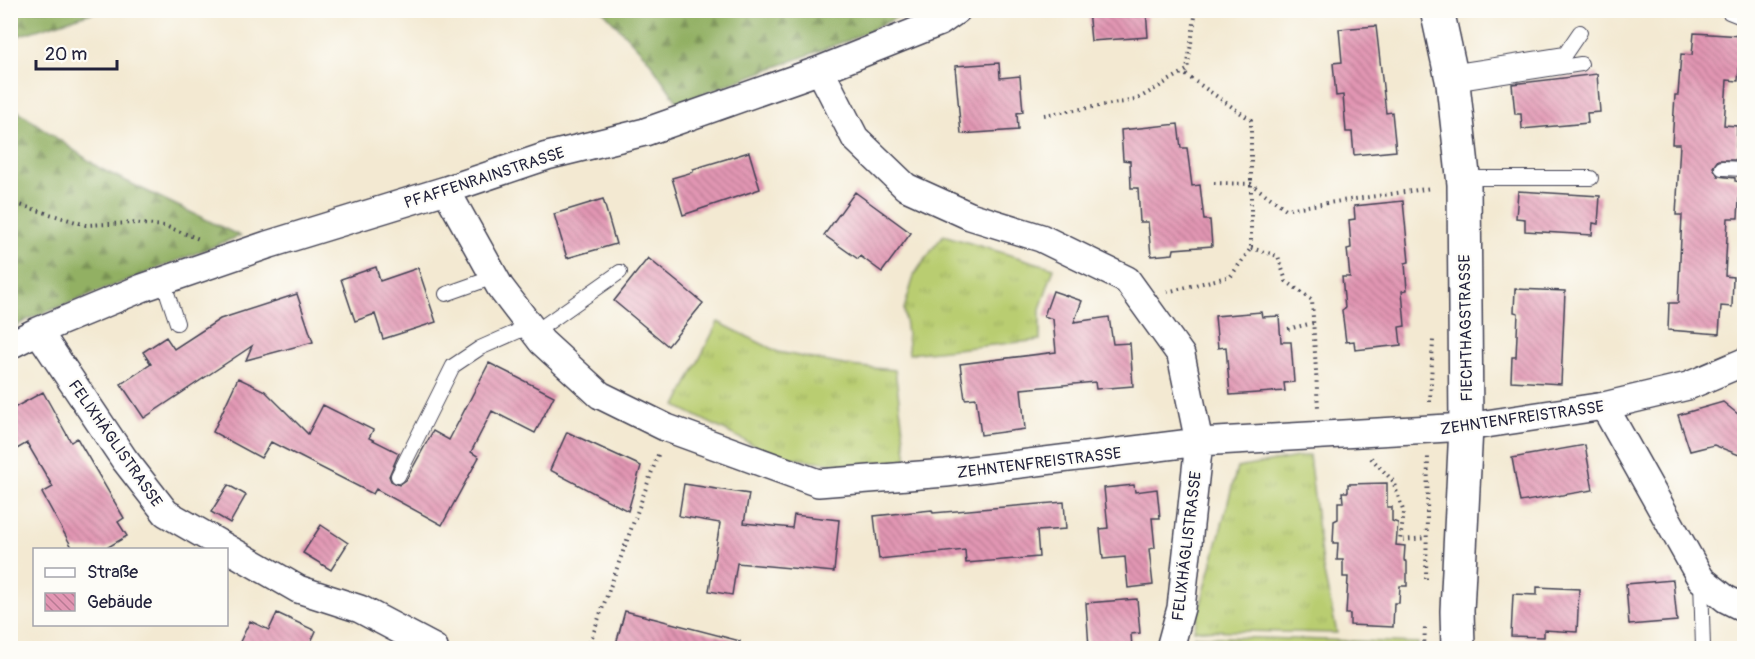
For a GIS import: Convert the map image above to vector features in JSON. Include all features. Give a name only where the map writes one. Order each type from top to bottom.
[{"type":"street","name":"PFAFFENRAINSTRASSE","points":[[10,345],[38,331],[163,281],[267,245],[446,190],[546,156],[645,132],[820,70],[940,22],[957,10]]},
{"type":"street","name":"FIECHTHAGSTRASSE","points":[[1437,10],[1451,78],[1463,178],[1466,427],[1457,611],[1458,648]]},
{"type":"street","name":"FELIXHÄGLISTRASSE","points":[[820,70],[855,138],[906,187],[970,216],[1041,238],[1127,280],[1181,356],[1199,442],[1181,608],[1170,648]]},
{"type":"street","name":"ZEHNTENFREISTRASSE","points":[[446,190],[494,277],[532,329],[542,342],[600,395],[667,428],[818,483],[946,473],[1199,442],[1466,427],[1604,406],[1688,386],[1744,362]]},
{"type":"street","name":"FELIXHÄGLISTRASSE","points":[[38,331],[124,459],[166,513],[227,548]]},
{"type":"street","points":[[1604,406],[1701,579],[1726,599],[1744,608]]},
{"type":"street","name":"FELIXHÄGLISTRASSE","points":[[228,549],[298,589],[360,609],[434,648]]},
{"type":"lane","points":[[1729,12],[1744,18]]},
{"type":"lane","points":[[1451,78],[1566,54],[1580,32]]},
{"type":"lane","points":[[1451,78],[1581,64]]},
{"type":"lane","points":[[1722,168],[1744,169]]},
{"type":"lane","points":[[1463,178],[1591,178]]},
{"type":"lane","points":[[399,476],[453,366],[480,348],[532,329],[620,272]]},
{"type":"lane","points":[[446,294],[494,277]]},
{"type":"lane","points":[[163,281],[177,323]]},
{"type":"lane","points":[[1701,579],[1703,648]]},
{"type":"path","points":[[1044,115],[1136,100],[1183,73],[1187,70],[1196,10]]},
{"type":"path","points":[[1140,298],[1231,276],[1251,248],[1251,120],[1183,73]]},
{"type":"path","points":[[1431,177],[1433,199]]},
{"type":"path","points":[[1214,183],[1251,184],[1286,209],[1432,188]]},
{"type":"path","points":[[10,202],[86,225],[131,223],[165,226],[198,238],[211,264]]},
{"type":"path","points":[[1251,248],[1278,256],[1286,281],[1312,300],[1320,436]]},
{"type":"path","points":[[1288,329],[1313,323]]},
{"type":"path","points":[[1426,582],[1433,335]]},
{"type":"path","points":[[588,648],[667,428]]},
{"type":"path","points":[[1347,434],[1393,481],[1404,513],[1400,540],[1427,538]]},
{"type":"path","points":[[1424,648],[1425,626]]},
{"type":"green space","points":[[11,10],[98,10],[98,11],[11,38]]},
{"type":"green space","points":[[603,11],[911,11],[849,40],[678,103],[648,59]]},
{"type":"green space","points":[[11,106],[101,169],[240,236],[29,319],[11,329]]},
{"type":"green space","points":[[943,235],[1054,268],[1040,309],[1040,340],[909,354],[904,309],[915,273]]},
{"type":"green space","points":[[718,322],[778,352],[849,366],[895,370],[907,460],[848,465],[775,456],[676,406]]},
{"type":"green space","points":[[1309,455],[1322,564],[1337,633],[1194,630],[1237,468]]},
{"type":"green space","points":[[1194,636],[1418,643],[1418,648],[1193,648]]},
{"type":"building","points":[[1088,10],[1146,10],[1148,37],[1091,41]]},
{"type":"building","points":[[1376,26],[1386,113],[1392,112],[1396,151],[1354,155],[1352,132],[1346,132],[1343,95],[1336,96],[1333,63],[1342,62],[1339,29]]},
{"type":"building","points":[[1694,33],[1742,36],[1738,81],[1727,80],[1724,125],[1737,126],[1736,160],[1718,160],[1713,167],[1718,176],[1735,178],[1735,181],[1740,182],[1738,218],[1728,218],[1725,276],[1733,277],[1732,307],[1721,306],[1719,334],[1668,330],[1669,303],[1678,303],[1682,215],[1676,215],[1680,144],[1672,144],[1675,95],[1678,95],[1681,54],[1692,55]]},
{"type":"building","points":[[999,63],[1000,78],[1020,76],[1023,112],[1017,113],[1018,130],[961,134],[955,66]]},
{"type":"building","points":[[1597,74],[1600,112],[1587,113],[1588,123],[1522,129],[1521,114],[1515,114],[1512,84]]},
{"type":"building","points":[[1178,124],[1181,148],[1187,148],[1192,186],[1200,185],[1204,220],[1210,220],[1212,246],[1174,249],[1173,254],[1151,256],[1148,222],[1140,222],[1138,188],[1131,188],[1130,161],[1123,160],[1121,130]]},
{"type":"building","points":[[749,152],[760,189],[683,215],[672,178],[693,172],[693,169]]},
{"type":"building","points":[[1518,191],[1600,196],[1598,224],[1593,223],[1592,235],[1525,231],[1525,219],[1516,218]]},
{"type":"building","points":[[855,192],[911,233],[882,272],[860,256],[858,259],[824,235]]},
{"type":"building","points":[[603,199],[616,244],[567,258],[554,214]]},
{"type":"building","points":[[1403,201],[1409,262],[1405,263],[1407,290],[1402,291],[1405,326],[1399,327],[1401,345],[1355,350],[1354,341],[1346,342],[1342,310],[1345,308],[1342,277],[1350,277],[1347,249],[1351,248],[1349,220],[1355,219],[1354,206]]},
{"type":"building","points":[[648,258],[703,303],[668,346],[614,301]]},
{"type":"building","points":[[376,267],[380,281],[418,268],[436,322],[383,339],[375,314],[355,321],[341,279]]},
{"type":"building","points":[[1515,289],[1565,291],[1561,384],[1511,381],[1512,357],[1516,357],[1518,313],[1514,312]]},
{"type":"building","points":[[1053,291],[1082,301],[1074,322],[1109,317],[1113,344],[1130,343],[1133,386],[1096,389],[1095,382],[1021,389],[1025,429],[981,435],[976,398],[965,399],[960,364],[1056,352],[1053,319],[1044,316]]},
{"type":"building","points":[[297,294],[313,342],[246,360],[252,346],[144,418],[121,384],[151,364],[143,352],[166,337],[174,349],[220,319]]},
{"type":"building","points":[[1261,312],[1262,317],[1279,316],[1281,342],[1291,342],[1294,382],[1284,383],[1285,391],[1230,395],[1226,347],[1218,348],[1215,316]]},
{"type":"building","points":[[489,363],[554,396],[535,433],[492,411],[471,452],[479,457],[442,525],[376,489],[373,494],[271,442],[261,458],[213,432],[238,378],[265,391],[308,434],[323,405],[373,430],[369,438],[399,453],[389,476],[391,481],[399,485],[406,480],[433,431],[449,440]]},
{"type":"building","points":[[43,392],[71,442],[77,438],[124,518],[118,522],[127,536],[107,548],[72,548],[42,493],[53,487],[27,443],[10,453],[10,410]]},
{"type":"building","points":[[1723,402],[1744,419],[1744,457],[1714,445],[1690,451],[1678,415]]},
{"type":"building","points":[[567,432],[641,466],[628,511],[550,470]]},
{"type":"building","points":[[1585,445],[1593,490],[1520,502],[1512,458]]},
{"type":"building","points":[[1387,483],[1387,507],[1392,507],[1392,521],[1398,523],[1396,545],[1405,546],[1407,586],[1400,586],[1399,603],[1394,603],[1393,627],[1350,625],[1350,614],[1346,614],[1348,577],[1343,577],[1343,560],[1337,560],[1338,543],[1333,543],[1334,521],[1338,519],[1338,502],[1343,502],[1342,492],[1348,492],[1348,484]]},
{"type":"building","points":[[684,484],[749,494],[744,523],[792,528],[794,515],[839,520],[834,572],[737,563],[732,595],[709,591],[720,523],[679,516]]},
{"type":"building","points":[[228,485],[246,495],[230,523],[211,512]]},
{"type":"building","points":[[1134,485],[1135,492],[1157,489],[1160,518],[1152,518],[1155,548],[1149,549],[1153,585],[1128,588],[1125,557],[1103,559],[1100,529],[1108,528],[1104,488]]},
{"type":"building","points":[[1064,502],[1066,529],[1037,531],[1039,557],[966,563],[965,550],[879,559],[874,516]]},
{"type":"building","points":[[321,525],[348,543],[331,570],[303,553]]},
{"type":"building","points":[[1673,580],[1677,621],[1629,625],[1626,584]]},
{"type":"building","points":[[1537,587],[1579,589],[1577,632],[1544,630],[1544,637],[1511,636],[1513,594],[1537,595]]},
{"type":"building","points":[[1137,599],[1140,633],[1131,634],[1132,648],[1089,648],[1086,603]]},
{"type":"building","points":[[625,611],[740,641],[739,648],[631,648],[616,644]]},
{"type":"building","points":[[277,613],[316,631],[308,648],[237,648],[250,621],[269,630]]}]
